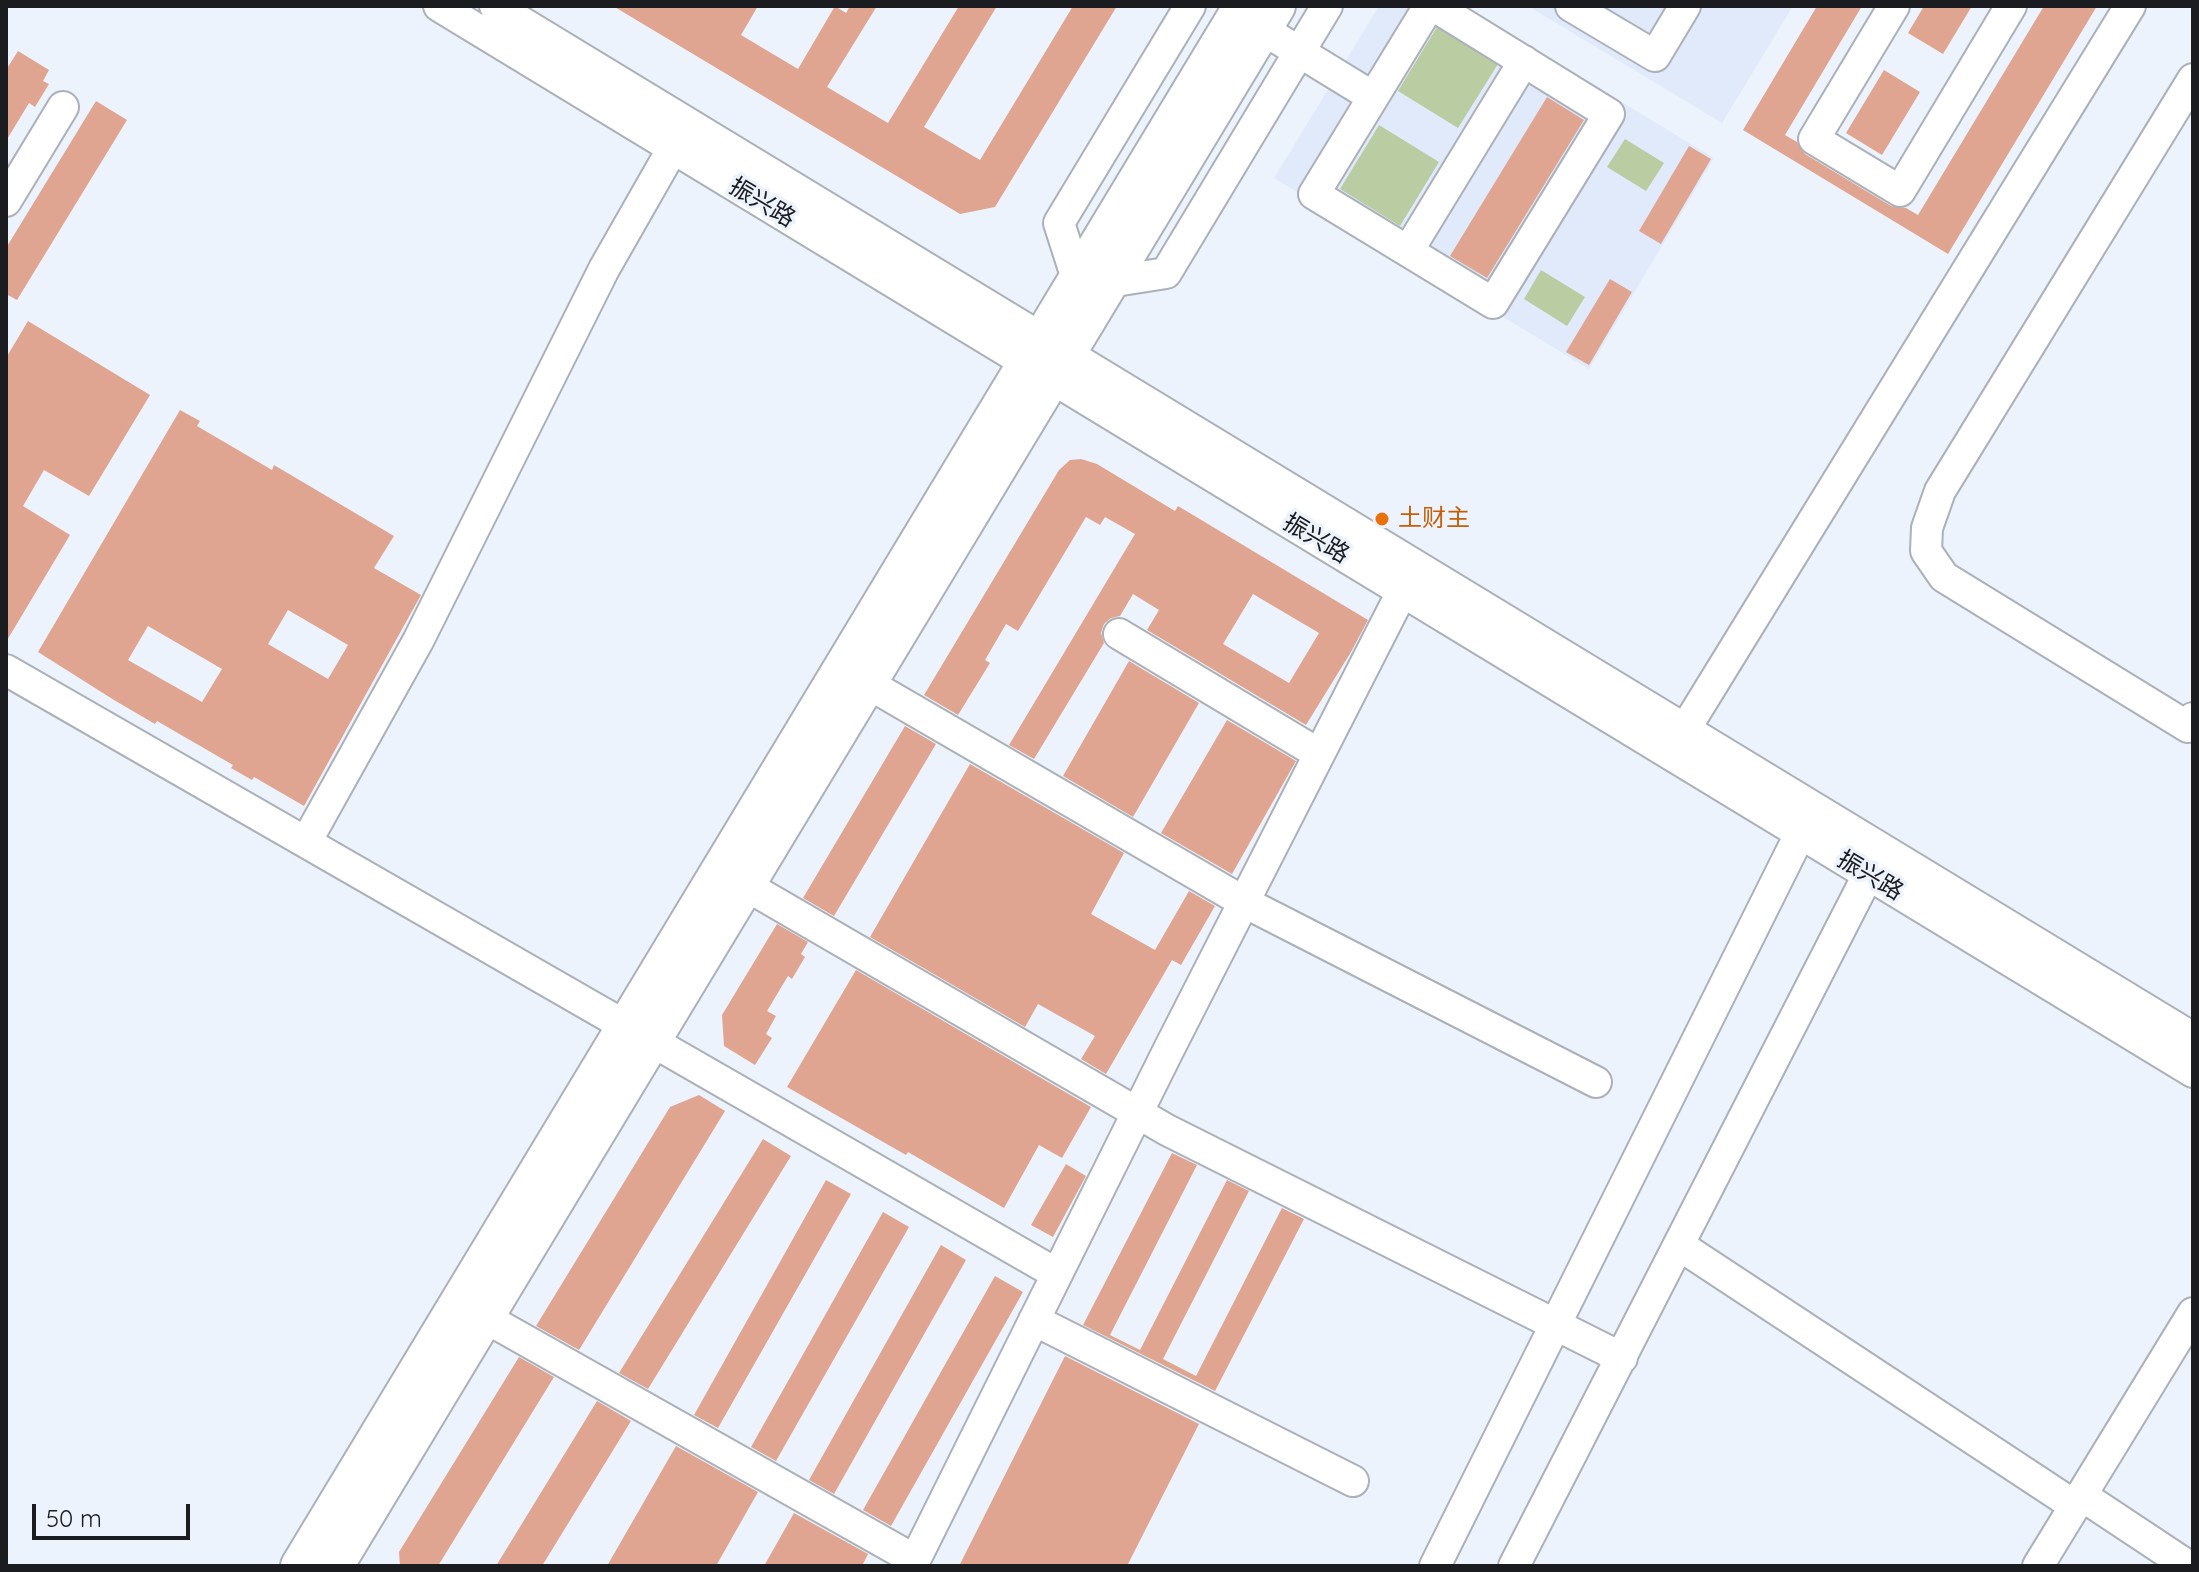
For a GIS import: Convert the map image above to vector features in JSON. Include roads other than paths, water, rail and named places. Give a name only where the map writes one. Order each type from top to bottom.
[{"type":"main road","points":[[300,1566],[639,1033],[1046,358],[1260,14]]},
{"type":"main road","points":[[334,1566],[484,1317],[639,1033],[745,885],[867,683],[1046,358]]},
{"type":"street","name":"振兴路","points":[[439,6],[673,148],[1046,358],[1677,742],[1800,834],[2193,1072]]},
{"type":"street","points":[[1190,6],[1059,223],[1093,281],[1166,273],[1327,6]]},
{"type":"street","points":[[1432,6],[1609,114],[1493,303],[1314,194],[1432,6]]},
{"type":"street","points":[[1571,6],[1655,56],[1685,6]]},
{"type":"street","points":[[1894,6],[1814,139],[1900,191],[2011,6]]},
{"type":"street","points":[[1677,742],[2130,6]]},
{"type":"street","name":"振兴路","points":[[514,11],[1402,592],[1677,742],[2193,1038]]},
{"type":"street","points":[[1260,14],[1300,52],[1373,97]]},
{"type":"street","points":[[1408,251],[1524,61]]},
{"type":"street","points":[[2193,79],[1940,491],[1927,528],[1926,551],[1944,577],[2188,727],[2193,718]]},
{"type":"street","points":[[6,199],[63,107]]},
{"type":"street","points":[[306,842],[418,641],[604,269],[673,148]]},
{"type":"street","points":[[484,1317],[914,1563],[1137,1112],[1402,592]]},
{"type":"street","points":[[1119,634],[1319,754]]},
{"type":"street","points":[[6,670],[1057,1274]]},
{"type":"street","points":[[867,683],[1244,902],[1596,1082]]},
{"type":"street","points":[[1435,1566],[1800,834]]},
{"type":"street","points":[[1514,1566],[1866,879]]},
{"type":"street","points":[[745,885],[1137,1112],[1622,1358]]},
{"type":"street","points":[[1679,1245],[2078,1501],[2188,1566]]},
{"type":"street","points":[[2038,1566],[2193,1313]]},
{"type":"street","points":[[1034,1320],[1353,1481]]},
{"type":"place","name":"土财主","points":[[1382,519]]}]
